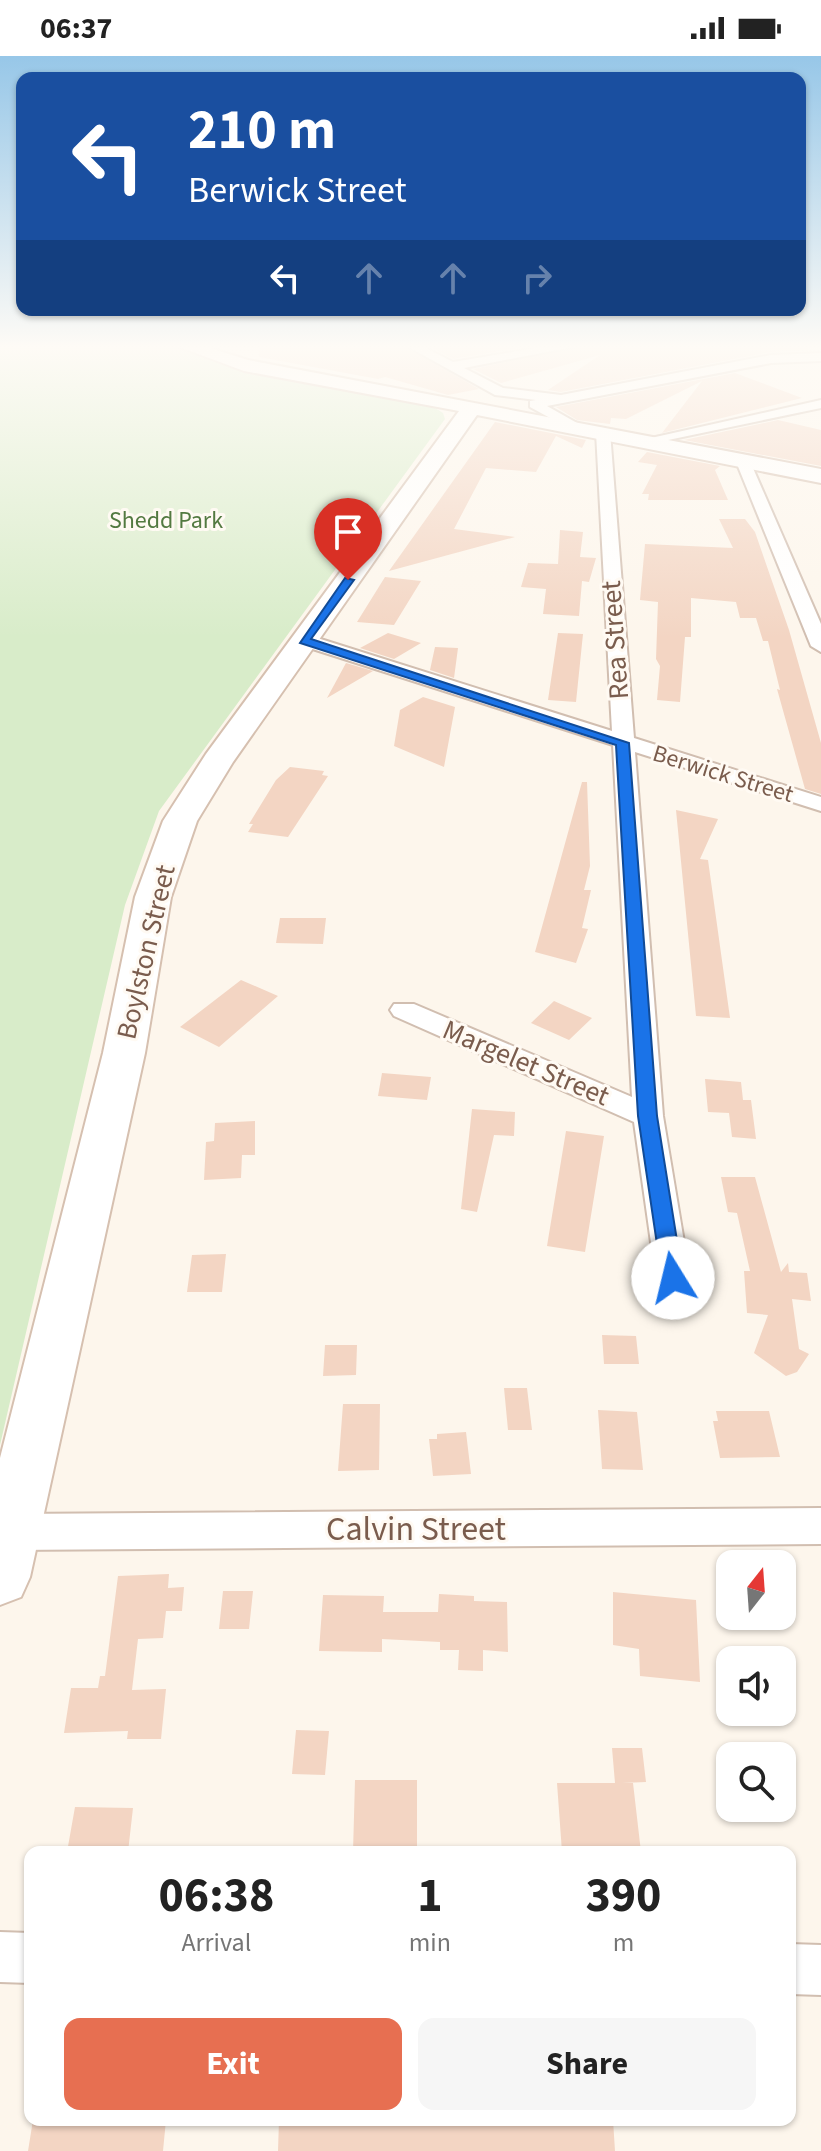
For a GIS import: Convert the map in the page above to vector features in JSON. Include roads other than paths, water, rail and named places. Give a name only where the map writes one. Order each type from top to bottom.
[{"type":"main road","name":"Boylston Street","points":[[0,1577],[124,1053],[153,897],[180,821],[217,761],[304,640],[454,443]]},
{"type":"main road","points":[[663,443],[821,476]]},
{"type":"street","name":"Rea Street","points":[[604,443],[648,1116],[673,1278]]},
{"type":"street","points":[[742,459],[821,646]]},
{"type":"street","name":"Berwick Street","points":[[304,640],[821,804]]},
{"type":"street","name":"Margelet Street","points":[[404,1010],[648,1116]]},
{"type":"street","name":"Calvin Street","points":[[11,1532],[821,1526]]},
{"type":"street","points":[[0,1957],[24,1958]]},
{"type":"street","points":[[796,1969],[821,1970]]},
{"type":"park label","name":"Shedd Park","points":[[166,520]]}]
